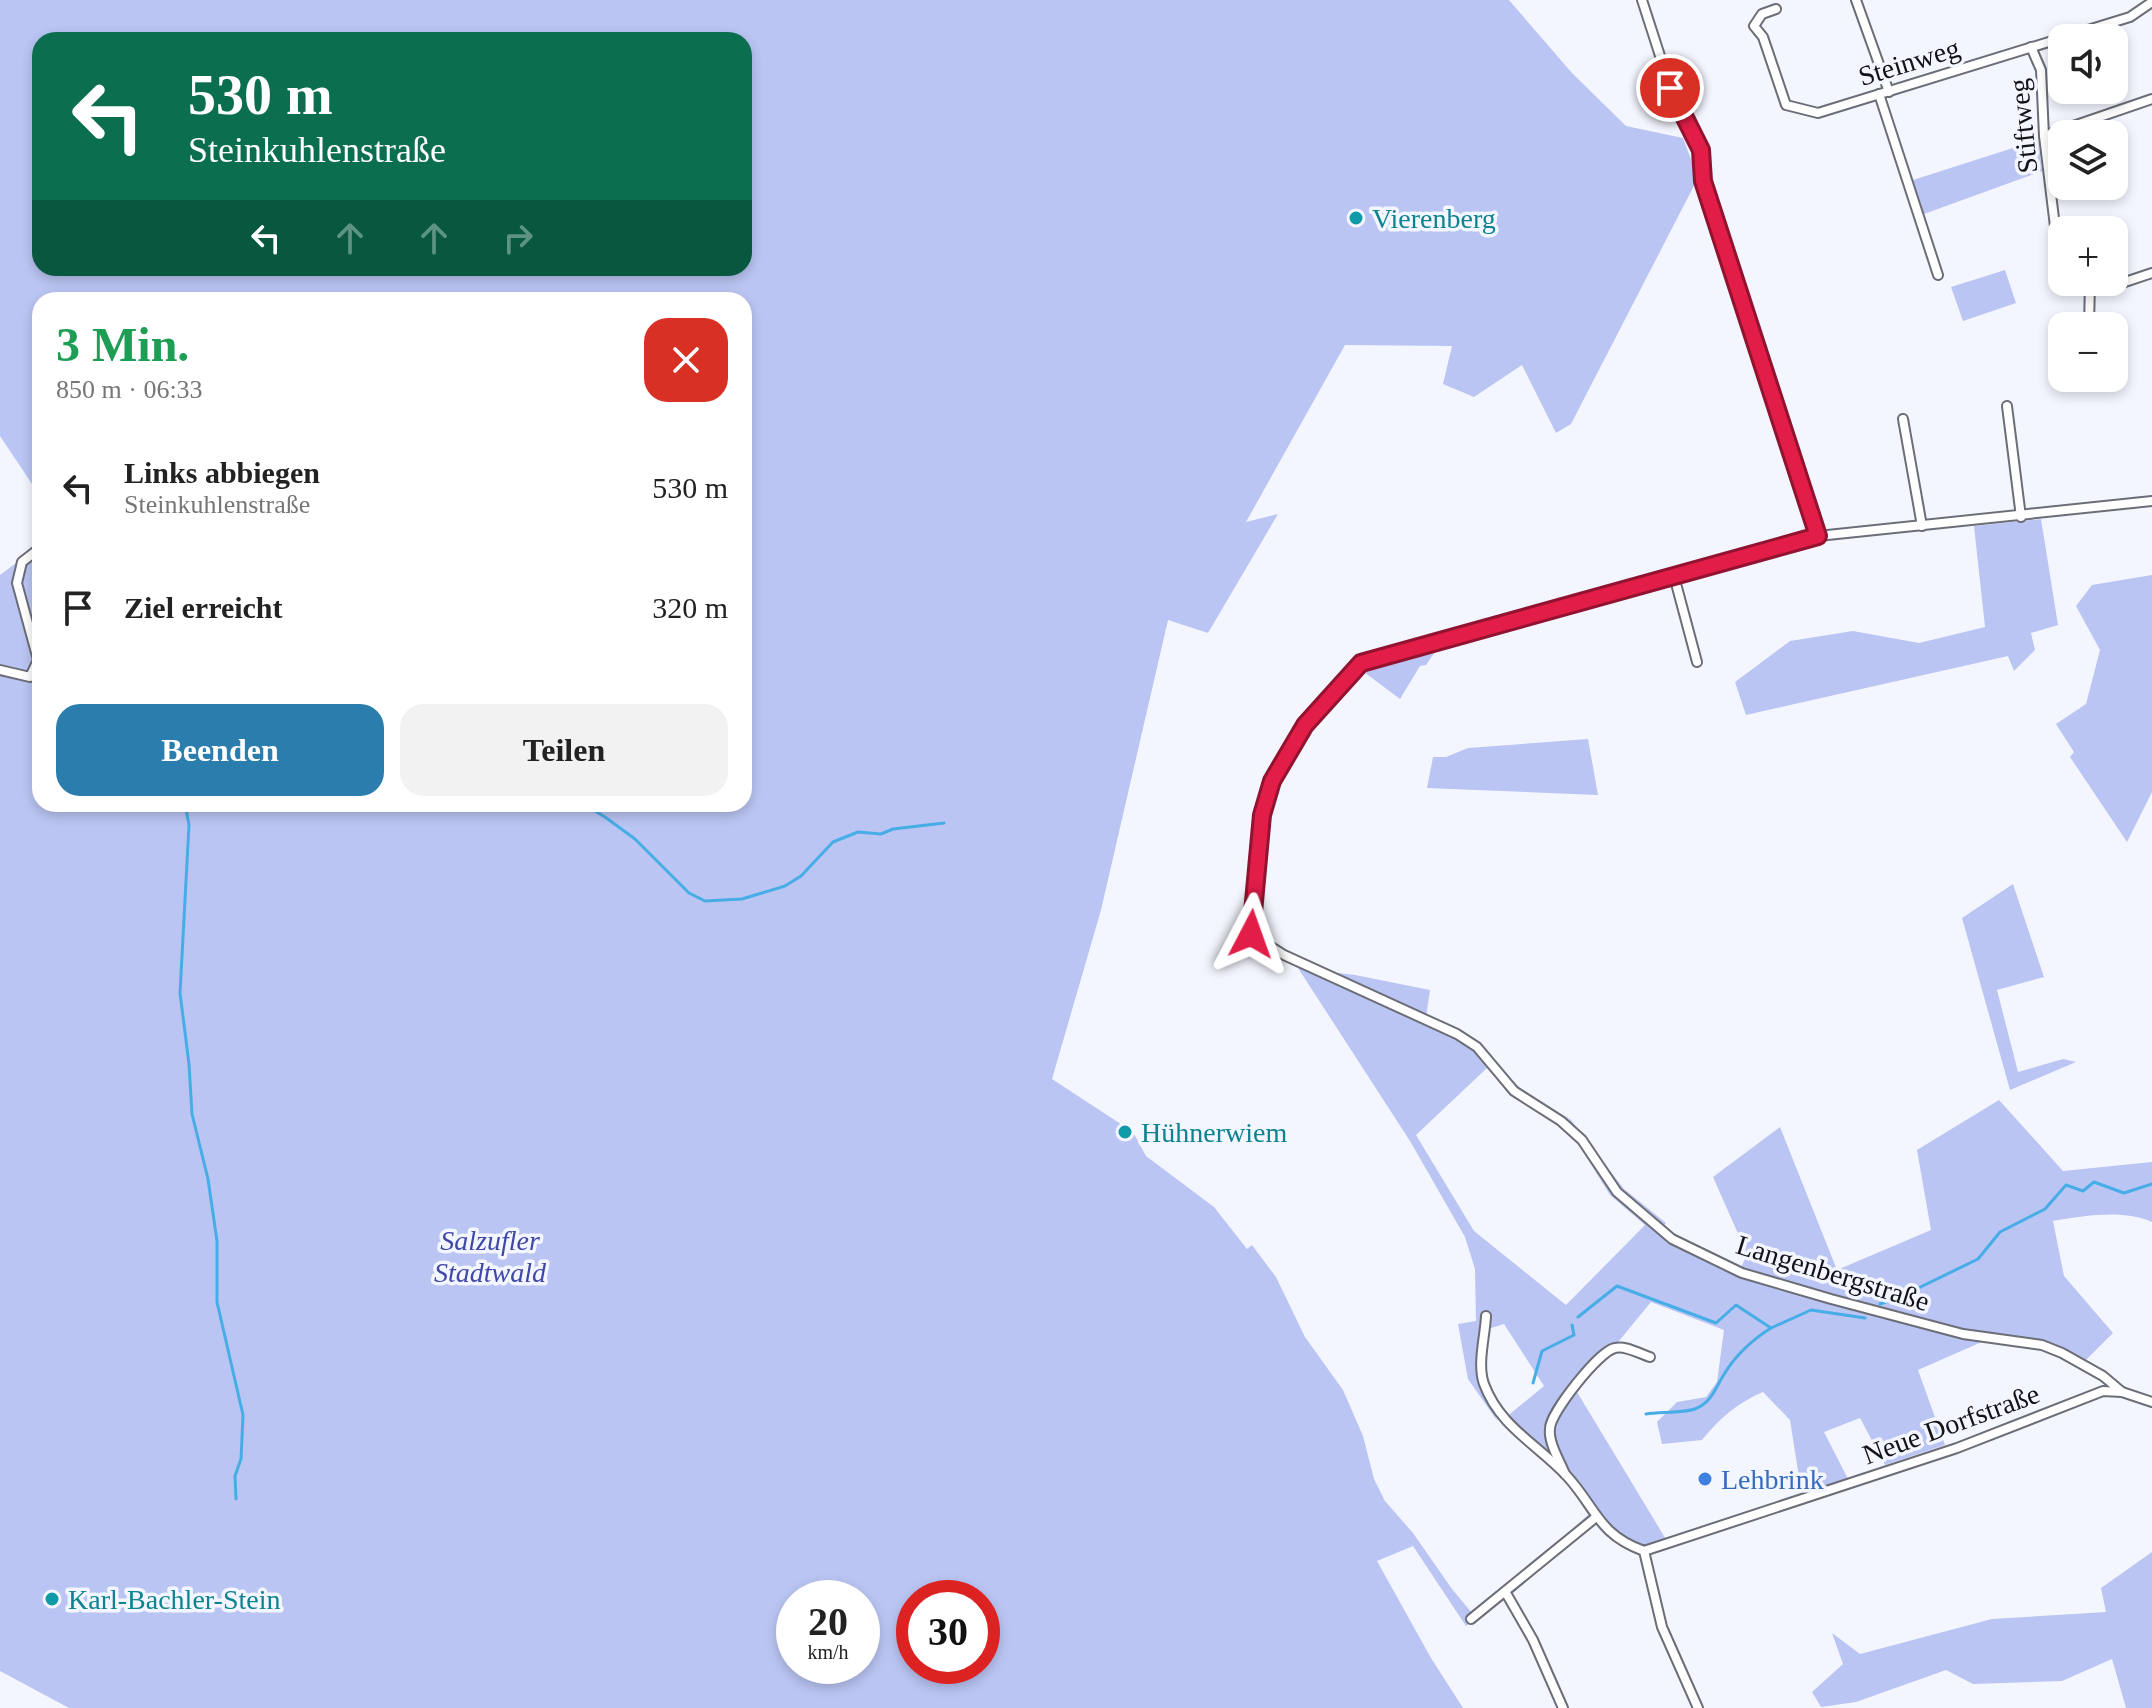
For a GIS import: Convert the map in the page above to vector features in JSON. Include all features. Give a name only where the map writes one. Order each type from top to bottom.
[{"type":"street","points":[[1642,0],[1672,93],[1701,150],[1703,181],[1818,536]]},
{"type":"street","points":[[1856,0],[1938,275]]},
{"type":"street","name":"Steinweg","points":[[1776,9],[1762,14],[1754,26],[1763,37],[1786,105],[1818,113],[2130,17],[2152,2]]},
{"type":"street","name":"Stiftweg","points":[[2031,47],[2041,70],[2044,136],[2054,216]]},
{"type":"street","points":[[2044,136],[2152,99]]},
{"type":"street","points":[[2128,281],[2152,273]]},
{"type":"street","points":[[2007,406],[2021,517]]},
{"type":"street","points":[[1903,419],[1922,526]]},
{"type":"street","name":"Langenbergstraße","points":[[2122,1392],[2103,1376],[2042,1345],[1963,1334],[1831,1299],[1742,1273],[1672,1239],[1617,1192],[1582,1140],[1561,1121],[1514,1091],[1477,1047],[1457,1034],[1284,955],[1251,934],[1261,826],[1272,781],[1305,725],[1361,663],[1818,536],[2152,501]]},
{"type":"street","points":[[32,554],[22,562],[17,583],[32,638]]},
{"type":"street","points":[[1674,576],[1697,662]]},
{"type":"street","points":[[0,670],[30,677],[32,673]]},
{"type":"street","points":[[1486,1316],[1482,1367],[1483,1380],[1492,1402],[1507,1424],[1566,1475]]},
{"type":"street","points":[[1650,1357],[1622,1348],[1610,1350],[1560,1405],[1549,1433],[1566,1475],[1595,1518],[1618,1540],[1644,1551],[1662,1627],[1698,1708]]},
{"type":"street","name":"Neue Dorfstraße","points":[[1644,1551],[1957,1448],[2103,1391],[2122,1392],[2152,1402]]},
{"type":"street","points":[[1471,1619],[1595,1518]]},
{"type":"street","points":[[1506,1593],[1533,1640],[1563,1708]]},
{"type":"green space","name":"Salzufler Stadtwald","points":[[0,0],[1509,0],[1572,73],[1626,126],[1683,138],[1698,178],[1571,424],[1556,433],[1522,365],[1474,397],[1443,384],[1452,346],[1345,345],[1246,522],[1278,514],[1208,633],[1168,620],[1101,910],[1052,1079],[1133,1132],[1146,1156],[1214,1207],[1247,1249],[1252,1245],[1276,1277],[1305,1337],[1343,1390],[1363,1436],[1374,1479],[1385,1501],[1413,1533],[1472,1613],[1503,1591],[1588,1515],[1595,1523],[1513,1593],[1466,1626],[1413,1546],[1377,1561],[1463,1708],[69,1708],[0,1671],[0,575],[32,551],[32,812],[752,812],[752,292],[32,292],[32,484],[0,436]]},
{"type":"green space","points":[[2038,140],[2042,171],[1924,214],[1913,180]]},
{"type":"green space","points":[[2005,270],[2016,303],[1963,321],[1951,287]]},
{"type":"green space","points":[[2041,519],[2058,625],[2031,633],[2035,650],[2014,671],[2008,656],[1746,715],[1735,682],[1790,641],[1853,631],[1919,643],[1985,627],[1974,526]]},
{"type":"green space","points":[[2152,575],[2152,792],[2127,842],[2070,757],[2074,752],[2056,724],[2086,704],[2100,650],[2076,606],[2092,585]]},
{"type":"green space","points":[[1441,643],[1426,665],[1420,666],[1400,699],[1360,669],[1373,662]]},
{"type":"green space","points":[[1588,739],[1598,795],[1427,788],[1433,757],[1446,757],[1468,748]]},
{"type":"green space","points":[[2013,884],[2044,977],[1997,990],[2018,1072],[2063,1059],[2076,1062],[2010,1090],[1962,918]]},
{"type":"green space","points":[[1298,968],[1355,975],[1430,990],[1426,1017],[1484,1051],[1521,1089],[1571,1120],[1624,1189],[1666,1223],[1660,1229],[1740,1270],[1747,1254],[1713,1177],[1780,1127],[1837,1270],[1931,1230],[1917,1150],[1999,1100],[2063,1171],[2152,1162],[2152,1222],[2116,1215],[2053,1221],[2064,1276],[2113,1333],[2085,1361],[2046,1342],[1958,1331],[1984,1341],[1918,1370],[1945,1445],[1885,1465],[1860,1418],[1824,1432],[1848,1479],[1802,1496],[1790,1420],[1763,1392],[1729,1412],[1702,1440],[1662,1444],[1657,1422],[1677,1402],[1706,1397],[1717,1382],[1724,1330],[1651,1302],[1577,1392],[1667,1541],[1645,1549],[1615,1530],[1505,1418],[1544,1386],[1504,1324],[1488,1329],[1482,1326],[1479,1381],[1498,1422],[1468,1379],[1458,1324],[1476,1321],[1475,1269],[1465,1237],[1410,1141]],"holes":[[[1488,1067],[1509,1095],[1555,1122],[1577,1142],[1610,1195],[1645,1225],[1566,1305],[1474,1231],[1416,1135]]]},
{"type":"green space","points":[[2152,1552],[2152,1708],[2126,1708],[2112,1659],[2062,1681],[1973,1684],[1946,1670],[1856,1702],[1821,1707],[1812,1692],[1843,1664],[1832,1633],[1860,1654],[1992,1619],[2106,1612],[2101,1588]]},
{"type":"waterway","points":[[187,812],[189,825],[180,993],[192,1114],[208,1179],[217,1241],[217,1302],[243,1415],[241,1459],[235,1476],[236,1499]]},
{"type":"waterway","points":[[597,812],[635,839],[689,893],[705,901],[742,899],[785,886],[801,876],[833,842],[858,832],[881,834],[893,829],[944,823]]},
{"type":"waterway","points":[[1880,1304],[1978,1259],[2000,1232],[2045,1209],[2066,1185],[2083,1191],[2094,1182],[2124,1193],[2152,1184]]},
{"type":"waterway","points":[[1578,1317],[1617,1286],[1716,1323],[1736,1305],[1771,1328],[1811,1310],[1865,1318]]},
{"type":"waterway","points":[[1533,1383],[1542,1351],[1574,1335],[1572,1325]]},
{"type":"waterway","points":[[1646,1414],[1685,1411],[1705,1403],[1738,1356],[1771,1328]]},
{"type":"place","name":"Vierenberg","points":[[1356,218]]},
{"type":"place","name":"Hühnerwiem","points":[[1125,1132]]},
{"type":"place","name":"Lehbrink","points":[[1705,1479]]},
{"type":"place","name":"Karl-Bachler-Stein","points":[[52,1599]]},
{"type":"route","points":[[1251,934],[1262,815],[1272,781],[1281,761],[1305,725],[1361,663],[1818,536],[1703,181],[1701,150],[1670,88]]}]
